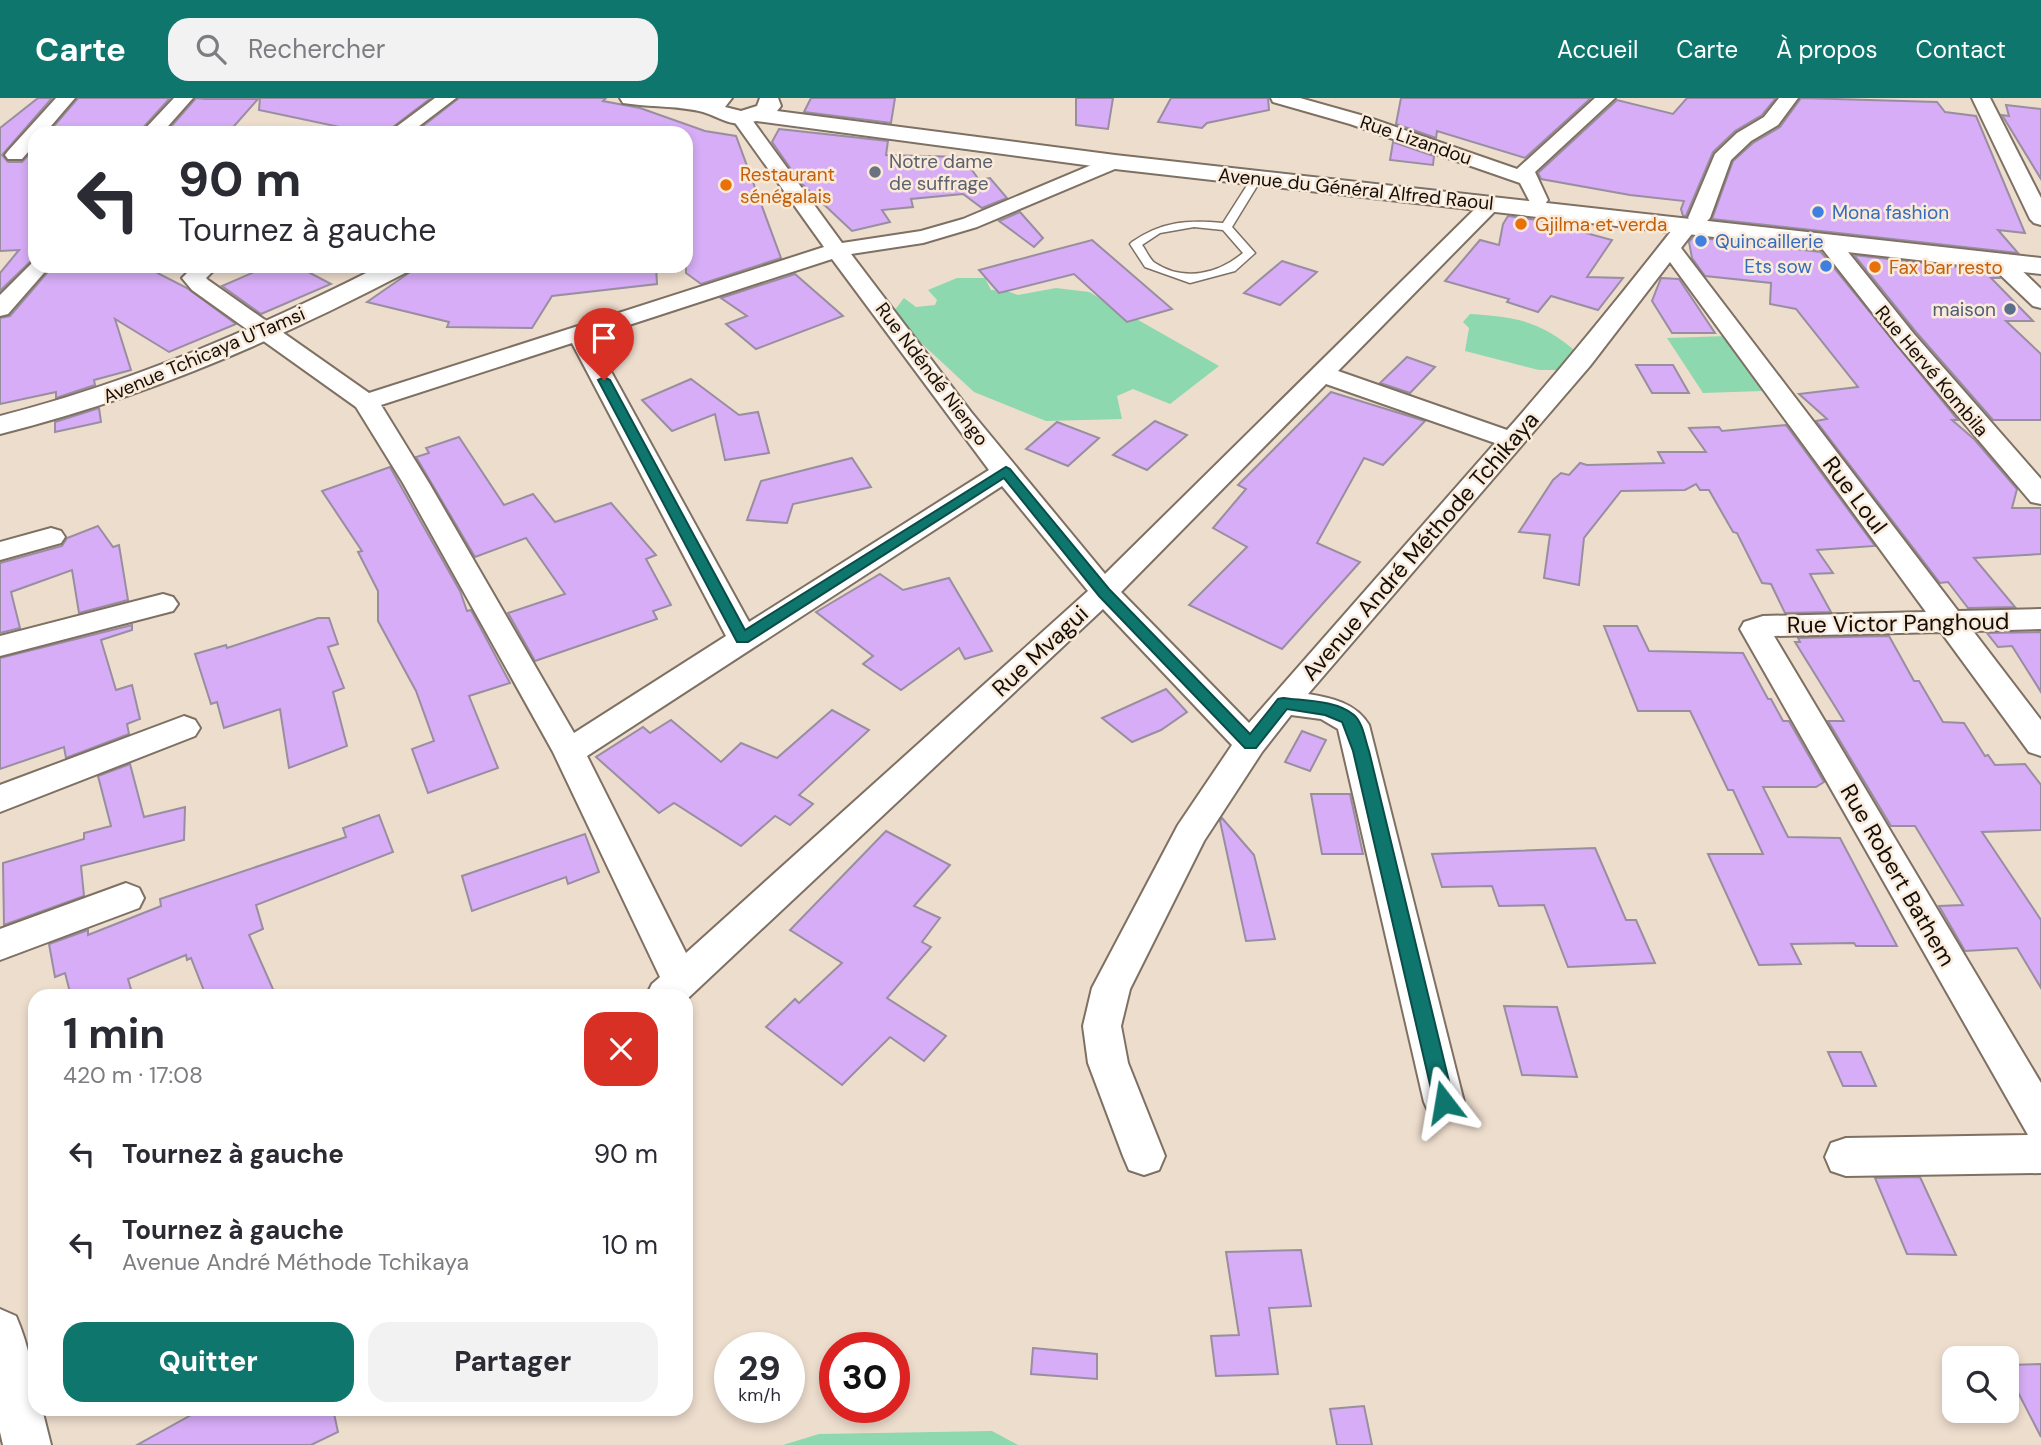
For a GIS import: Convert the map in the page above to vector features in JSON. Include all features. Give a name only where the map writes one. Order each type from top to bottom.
[{"type":"street","points":[[38,126],[66,98]]},
{"type":"street","points":[[154,126],[184,98]]},
{"type":"street","points":[[408,126],[447,98]]},
{"type":"street","name":"Avenue du Général Alfred Raoul","points":[[631,98],[667,104],[739,108],[1538,200],[1685,230],[2041,256]]},
{"type":"street","name":"Rue Lizandou","points":[[1280,98],[1357,120],[1528,179]]},
{"type":"street","points":[[1357,120],[1365,98]]},
{"type":"street","points":[[1538,200],[1525,172],[1606,98]]},
{"type":"street","name":"Avenue André Méthode Tchikaya","points":[[1144,1156],[1108,1063],[1102,1026],[1111,988],[1190,834],[1250,744],[1283,703],[1581,361],[1685,230],[1722,158],[1744,137],[1771,121],[1789,98]]},
{"type":"street","points":[[1980,98],[2041,219]]},
{"type":"street","points":[[667,104],[680,110],[686,126],[739,108]]},
{"type":"street","name":"Avenue du Général Alfred Raoul","points":[[739,108],[1115,162],[1491,204],[1685,230],[1828,242],[2041,266]]},
{"type":"street","name":"Rue Ndéndé Niengo","points":[[739,108],[837,250],[1006,471],[1104,592],[1250,744]]},
{"type":"street","points":[[7,156],[28,135]]},
{"type":"street","points":[[7,156],[28,152]]},
{"type":"street","points":[[366,402],[837,250],[923,237],[970,223],[1115,162]]},
{"type":"street","points":[[2014,163],[2041,167]]},
{"type":"street","name":"Rue Mvagui","points":[[673,989],[1104,592],[1491,204]]},
{"type":"street","name":"Rue Loul","points":[[1685,230],[1949,622],[2041,744]]},
{"type":"street","name":"Rue Hervé Kombila","points":[[1828,242],[1935,377],[2041,496]]},
{"type":"street","points":[[2000,262],[2041,301]]},
{"type":"street","points":[[5,300],[32,273]]},
{"type":"street","points":[[199,273],[193,278],[265,333],[366,402],[416,483],[569,752],[673,989]]},
{"type":"street","name":"Avenue Tchicaya U'Tamsi","points":[[0,425],[96,400],[171,373],[265,333],[386,273]]},
{"type":"street","points":[[579,333],[743,639]]},
{"type":"street","points":[[1322,374],[1513,440]]},
{"type":"street","points":[[569,752],[1006,471]]},
{"type":"street","points":[[0,551],[51,537]]},
{"type":"street","points":[[0,646],[163,604]]},
{"type":"street","name":"Rue Victor Panghoud","points":[[1755,629],[1763,626],[2041,619]]},
{"type":"street","name":"Rue Robert Bathem","points":[[1755,629],[2041,1121]]},
{"type":"street","points":[[1283,703],[1338,713],[1353,725],[1444,1102]]},
{"type":"street","points":[[0,799],[184,728]]},
{"type":"street","points":[[0,945],[126,898]]},
{"type":"street","points":[[1846,1157],[2041,1154]]},
{"type":"street","points":[[0,1332],[26,1413]]},
{"type":"lane","points":[[1226,227],[1257,178]]},
{"type":"lane","points":[[1194,224],[1226,227],[1249,253],[1231,269],[1190,279],[1149,265],[1136,244],[1157,230],[1194,224]]},
{"type":"green space","points":[[957,278],[985,278],[991,290],[1018,295],[1056,288],[1089,292],[1219,366],[1170,404],[1133,389],[1117,396],[1122,419],[1046,421],[974,392],[891,315],[904,298],[916,307],[935,305],[937,300],[928,290]]},
{"type":"green space","points":[[1470,314],[1515,319],[1540,327],[1578,353],[1560,370],[1539,370],[1465,351],[1469,328],[1463,322]]},
{"type":"green space","points":[[1728,336],[1762,391],[1703,393],[1667,338]]},
{"type":"green space","points":[[992,1431],[1018,1445],[783,1445],[819,1434]]},
{"type":"building","points":[[38,98],[52,98],[2,155],[8,162],[22,162],[28,156],[28,264],[0,291],[0,273],[19,250],[0,251],[0,128]]},
{"type":"building","points":[[78,98],[170,98],[145,126],[54,126]]},
{"type":"building","points":[[196,98],[258,99],[234,126],[172,126]]},
{"type":"building","points":[[260,98],[431,98],[394,126],[335,126],[259,110]]},
{"type":"building","points":[[459,98],[606,98],[603,101],[640,108],[691,126],[423,126]]},
{"type":"building","points":[[811,98],[895,98],[891,123],[804,112]]},
{"type":"building","points":[[1076,98],[1113,98],[1108,129],[1076,125]]},
{"type":"building","points":[[1171,98],[1268,98],[1269,110],[1207,123],[1202,128],[1158,122]]},
{"type":"building","points":[[1401,98],[1591,98],[1525,158],[1437,131],[1436,138],[1396,124]]},
{"type":"building","points":[[1687,98],[1776,98],[1762,115],[1735,131],[1713,152],[1686,216],[1683,216],[1681,209],[1684,201],[1630,195],[1541,179],[1538,173],[1617,100],[1673,114]]},
{"type":"building","points":[[1801,98],[1937,102],[1945,112],[1976,116],[2025,233],[1998,230],[2018,253],[1712,219],[1733,161],[1753,143],[1780,127]]},
{"type":"building","points":[[2006,105],[2041,109],[2041,179],[2002,115],[2009,116]]},
{"type":"building","points":[[693,127],[736,136],[781,258],[701,284],[686,273],[693,273]]},
{"type":"building","points":[[779,129],[888,141],[886,155],[963,157],[979,180],[990,178],[1007,198],[982,208],[963,194],[911,199],[913,207],[882,210],[890,222],[852,231],[800,182],[772,142]]},
{"type":"building","points":[[1393,142],[1434,156],[1433,165],[1390,160]]},
{"type":"building","points":[[1020,212],[1043,238],[1034,247],[999,221]]},
{"type":"building","points":[[1508,216],[1538,220],[1612,240],[1587,277],[1623,278],[1598,310],[1551,296],[1538,312],[1507,302],[1509,299],[1445,281],[1480,240],[1499,245],[1503,224]]},
{"type":"building","points":[[1693,237],[1821,252],[1958,420],[1952,420],[1974,439],[2017,489],[2012,508],[2041,508],[2041,554],[1974,558],[2015,607],[1968,608],[1948,582],[1940,583],[1816,421],[1827,419],[1799,394],[1858,387],[1796,309],[1770,304],[1771,283],[1705,276],[1692,258],[1689,242]]},
{"type":"building","points":[[1092,240],[1172,309],[1127,322],[1074,274],[999,293],[979,270]]},
{"type":"building","points":[[1854,255],[1993,271],[1999,278],[1991,278],[2033,321],[2006,321],[2041,354],[2041,420],[1993,420],[1916,332]]},
{"type":"building","points":[[1282,261],[1317,272],[1280,305],[1244,293]]},
{"type":"building","points":[[47,273],[158,273],[187,288],[236,324],[169,352],[115,319],[131,370],[94,380],[95,385],[56,398],[56,392],[0,404],[0,318],[10,316]]},
{"type":"building","points":[[252,273],[310,273],[331,284],[261,314],[222,286]]},
{"type":"building","points":[[409,273],[656,273],[657,284],[552,296],[532,328],[447,327],[449,322],[367,302]]},
{"type":"building","points":[[795,274],[843,316],[756,349],[726,324],[747,316],[721,298]]},
{"type":"building","points":[[1661,278],[1679,279],[1715,333],[1672,333],[1652,301]]},
{"type":"building","points":[[1407,357],[1435,367],[1410,393],[1380,383]]},
{"type":"building","points":[[1636,365],[1673,365],[1689,393],[1652,393]]},
{"type":"building","points":[[691,379],[739,415],[758,412],[769,453],[725,460],[715,414],[672,431],[642,400]]},
{"type":"building","points":[[1331,392],[1425,421],[1383,465],[1364,458],[1317,543],[1360,562],[1282,649],[1189,605],[1247,547],[1213,528],[1246,489],[1238,485]]},
{"type":"building","points":[[99,408],[101,422],[55,432],[55,422]]},
{"type":"building","points":[[1155,421],[1187,435],[1147,470],[1113,455]]},
{"type":"building","points":[[1057,422],[1099,438],[1068,466],[1026,449]]},
{"type":"building","points":[[1786,425],[1875,546],[1817,550],[1833,573],[1810,574],[1831,612],[1785,613],[1771,584],[1762,583],[1737,533],[1733,532],[1709,490],[1700,490],[1696,484],[1685,490],[1621,491],[1584,538],[1579,585],[1544,578],[1550,535],[1519,532],[1553,480],[1561,473],[1569,475],[1580,463],[1664,463],[1658,452],[1706,452],[1689,428],[1719,427],[1722,431]]},
{"type":"building","points":[[459,437],[504,505],[533,494],[555,522],[611,503],[656,555],[646,559],[671,605],[653,611],[657,619],[535,661],[508,613],[565,594],[526,538],[475,557],[416,457],[429,453],[426,448]]},
{"type":"building","points":[[852,458],[871,487],[793,504],[787,523],[747,520],[761,481]]},
{"type":"building","points":[[390,467],[460,591],[467,611],[471,610],[510,683],[469,696],[498,768],[428,793],[412,749],[434,741],[416,691],[378,621],[378,591],[358,552],[362,551],[322,491]]},
{"type":"building","points":[[98,526],[113,547],[119,545],[128,600],[79,613],[72,570],[11,592],[20,628],[0,633],[0,563],[62,546],[67,538]]},
{"type":"building","points":[[880,574],[903,590],[949,578],[992,651],[965,659],[959,648],[901,690],[863,664],[873,656],[816,612]]},
{"type":"building","points":[[318,618],[329,618],[338,644],[328,647],[344,688],[333,692],[347,746],[289,768],[280,709],[224,728],[217,702],[211,704],[195,654],[226,645],[227,648]]},
{"type":"building","points":[[132,625],[132,630],[101,640],[116,690],[132,685],[140,719],[127,724],[129,734],[66,758],[64,747],[0,769],[0,658]]},
{"type":"building","points":[[1604,626],[1637,626],[1649,651],[1743,653],[1768,699],[1771,699],[1783,721],[1789,721],[1824,782],[1816,787],[1763,787],[1788,837],[1840,838],[1897,946],[1856,946],[1854,943],[1791,944],[1801,964],[1759,965],[1708,854],[1763,854],[1733,790],[1728,790],[1690,711],[1638,711]]},
{"type":"building","points":[[2041,632],[2041,692],[2012,646],[1998,647],[1987,633]]},
{"type":"building","points":[[1889,636],[1914,681],[1919,681],[1943,722],[1964,723],[1985,756],[1988,755],[1995,765],[2025,764],[2041,785],[2041,830],[1982,832],[2041,920],[2041,988],[2017,948],[1965,951],[1939,906],[1963,905],[1915,826],[1891,826],[1828,721],[1844,721],[1795,642],[1800,642],[1798,638]]},
{"type":"building","points":[[1166,689],[1187,712],[1161,730],[1132,742],[1102,718]]},
{"type":"building","points":[[832,710],[869,730],[799,795],[813,804],[790,825],[775,816],[741,846],[674,803],[659,813],[596,757],[643,727],[650,733],[671,720],[721,762],[741,743],[777,758]]},
{"type":"building","points":[[1302,731],[1326,740],[1310,771],[1285,762]]},
{"type":"building","points":[[130,764],[144,817],[185,807],[184,840],[81,866],[84,896],[4,925],[3,863],[84,839],[84,833],[111,826],[98,776]]},
{"type":"building","points":[[1311,794],[1350,794],[1363,854],[1322,854]]},
{"type":"building","points":[[379,815],[393,852],[256,905],[263,929],[249,935],[273,989],[203,989],[191,958],[187,960],[186,955],[128,979],[131,989],[69,989],[65,973],[55,977],[49,944],[88,930],[88,935],[161,906],[160,899],[346,837],[343,828]]},
{"type":"building","points":[[1222,818],[1254,855],[1275,939],[1246,941],[1220,821]]},
{"type":"building","points":[[886,831],[950,865],[914,906],[940,918],[922,942],[931,947],[887,998],[946,1036],[924,1061],[890,1037],[842,1085],[766,1027],[795,999],[799,1003],[842,963],[790,930]]},
{"type":"building","points":[[585,834],[599,872],[568,884],[566,877],[472,911],[462,876]]},
{"type":"building","points":[[1595,848],[1626,920],[1636,920],[1655,963],[1568,967],[1544,905],[1499,906],[1492,886],[1442,887],[1432,854]]},
{"type":"building","points":[[1504,1006],[1557,1007],[1577,1077],[1522,1075]]},
{"type":"building","points":[[1828,1052],[1861,1052],[1876,1086],[1843,1086]]},
{"type":"building","points":[[1920,1177],[1956,1255],[1907,1254],[1875,1178]]},
{"type":"building","points":[[1301,1250],[1311,1306],[1269,1308],[1278,1374],[1216,1376],[1211,1336],[1239,1335],[1226,1252]]},
{"type":"building","points":[[1033,1348],[1097,1354],[1097,1379],[1031,1374]]},
{"type":"building","points":[[2041,1364],[2041,1437],[2019,1394],[2019,1365]]},
{"type":"building","points":[[1364,1406],[1372,1445],[1337,1445],[1330,1409]]},
{"type":"building","points":[[189,1416],[335,1416],[338,1432],[311,1445],[137,1445]]},
{"type":"place","name":"Notre dame de suffrage","points":[[875,172]]},
{"type":"place","name":"Restaurant sénégalais","points":[[726,185]]},
{"type":"place","name":"Mona fashion","points":[[1818,212]]},
{"type":"place","name":"Gjilma et verda","points":[[1521,224]]},
{"type":"place","name":"Quincaillerie","points":[[1701,241]]},
{"type":"place","name":"Ets sow","points":[[1826,266]]},
{"type":"place","name":"Fax bar resto","points":[[1875,267]]},
{"type":"place","name":"maison","points":[[2010,309]]},
{"type":"route","points":[[604,380],[743,639],[1006,471],[1104,592],[1250,744],[1283,703],[1328,710],[1348,718],[1361,751],[1444,1102]]}]
